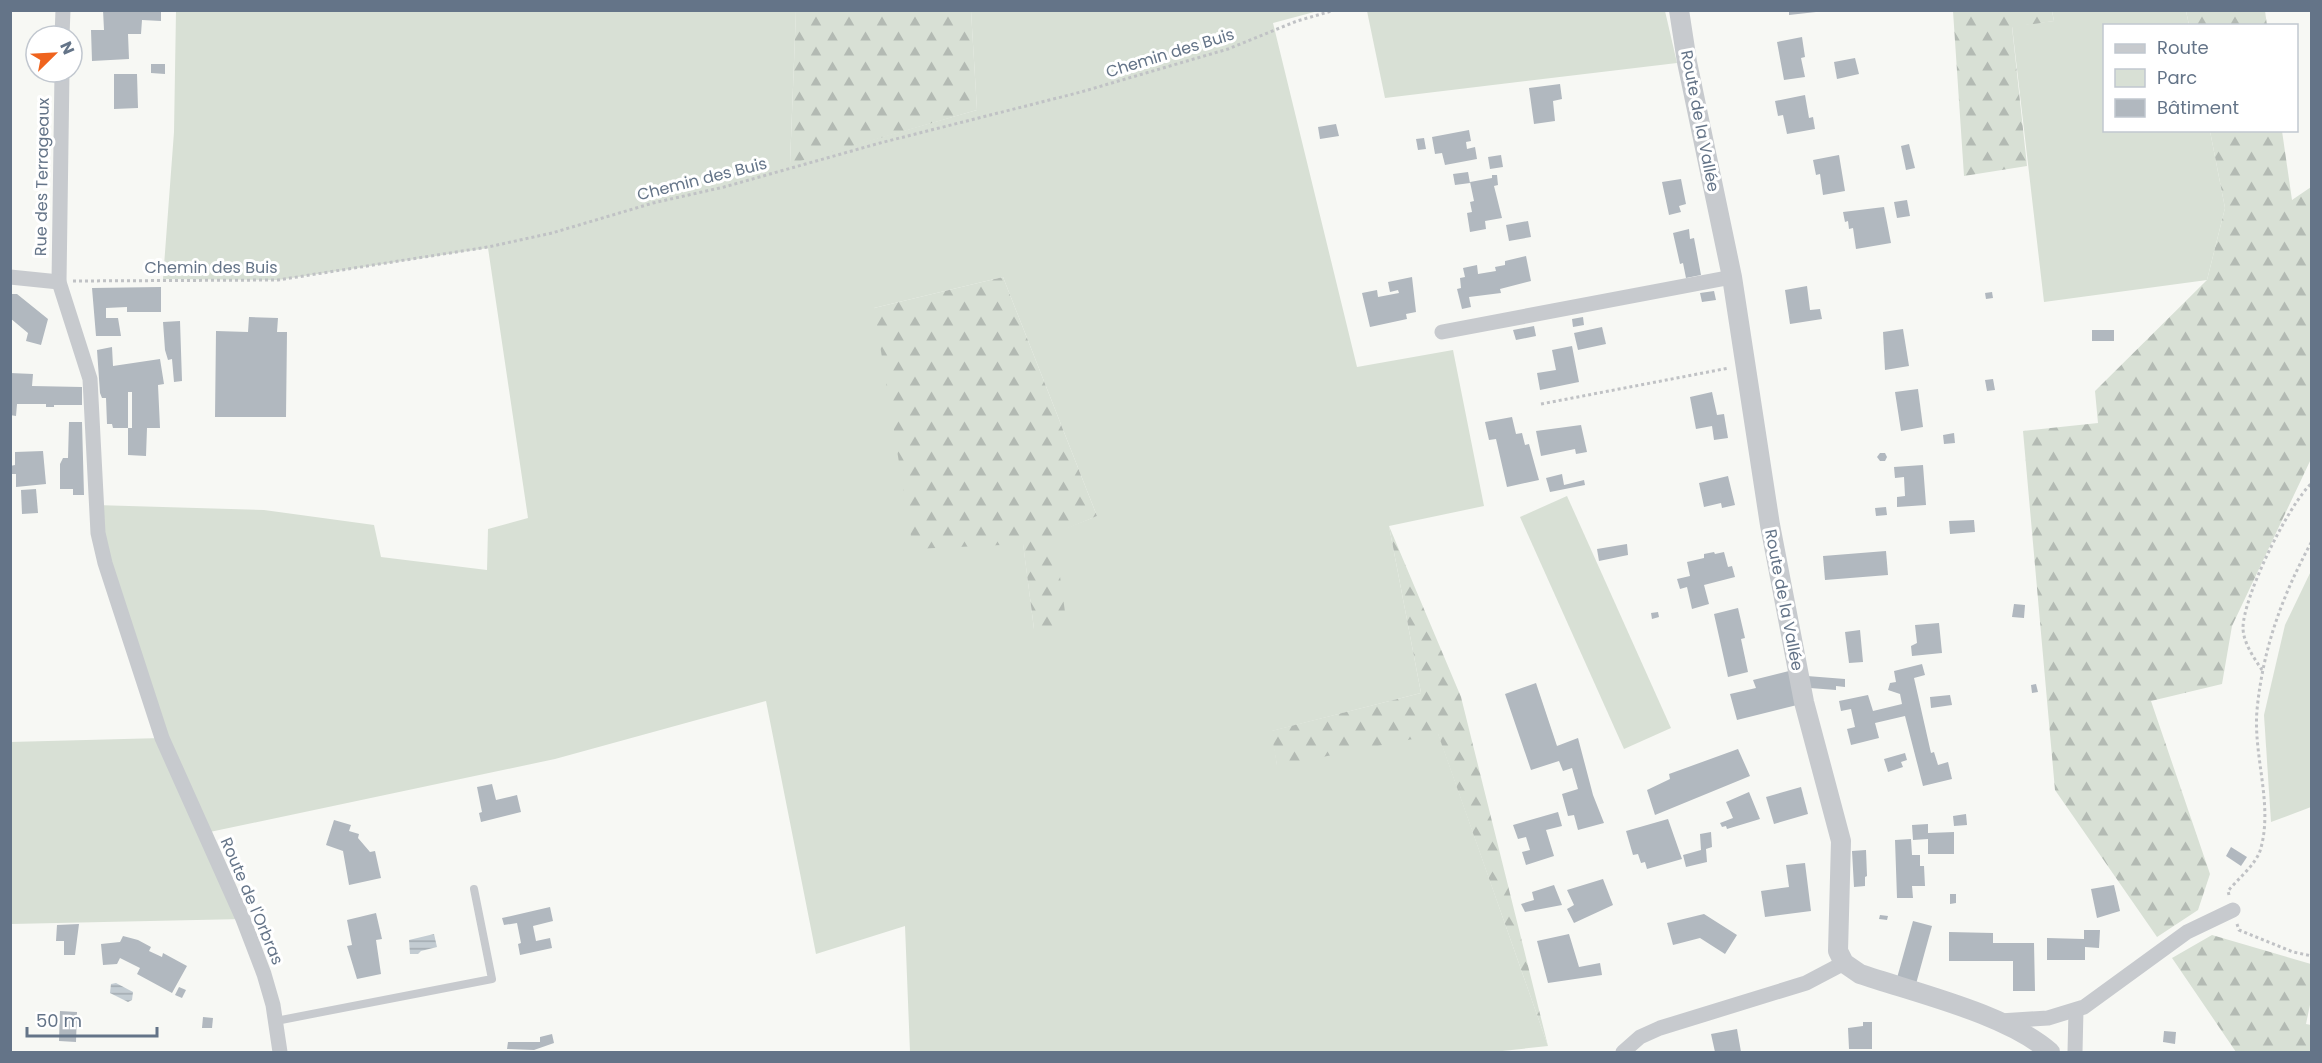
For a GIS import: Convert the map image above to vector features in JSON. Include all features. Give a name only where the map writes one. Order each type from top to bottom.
[{"type":"street","name":"Route de la Vallée","points":[[1679,10],[1687,62],[1732,277],[1770,525],[1804,702],[1841,841],[1842,891],[1837,938],[1838,951],[1844,963]]},
{"type":"street","name":"Rue des Terrageaux","points":[[62,84],[59,282],[90,379],[95,505],[105,563],[162,738],[205,834]]},
{"type":"street","points":[[10,277],[59,282]]},
{"type":"street","points":[[1442,332],[1732,277]]},
{"type":"street","name":"Route de l'Orbras","points":[[205,834],[254,944],[276,1021],[280,1053]]},
{"type":"street","points":[[1999,1021],[2048,1018],[2076,1011],[2112,988],[2187,932],[2233,910]]},
{"type":"street","points":[[1623,1053],[1640,1037],[1660,1028],[1806,983],[1844,963],[1860,975],[1999,1021],[2027,1035],[2050,1053]]},
{"type":"street","points":[[2075,1053],[2076,1011]]},
{"type":"lane","points":[[276,1021],[492,979],[474,889]]},
{"type":"path","name":"Chemin des Buis","points":[[59,282],[163,279],[278,280],[499,245],[552,233],[653,202],[815,163],[880,143],[1070,95],[1228,49],[1297,21],[1335,10]]},
{"type":"path","points":[[1541,404],[1746,365]]},
{"type":"path","points":[[2263,672],[2249,650],[2243,630],[2246,607],[2271,548],[2303,491],[2312,483]]},
{"type":"path","points":[[2312,541],[2274,620],[2263,672],[2257,711],[2265,819],[2259,854],[2228,891],[2239,930],[2293,952],[2312,956]]},
{"type":"green space","points":[[176,11],[796,11],[790,163],[977,110],[971,11],[1318,11],[1273,23],[1357,367],[1453,350],[1484,506],[1389,526],[1421,693],[1272,731],[1277,765],[1438,733],[1548,1046],[1493,1052],[910,1052],[905,926],[816,954],[766,701],[555,759],[205,833],[243,919],[11,924],[10,742],[162,738],[95,505],[264,510],[374,525],[381,557],[487,570],[488,529],[528,518],[488,248],[278,280],[163,279],[174,132]],"holes":[[[1003,277],[1097,516],[1054,533],[1034,629],[1023,543],[874,308]]]},
{"type":"green space","points":[[796,11],[971,11],[977,110],[790,164]]},
{"type":"green space","points":[[1367,11],[1665,11],[1677,63],[1385,98]]},
{"type":"green space","points":[[1953,11],[2052,11],[2054,21],[2012,27],[2027,166],[1964,176]]},
{"type":"green space","points":[[2052,11],[2186,11],[2189,24],[2103,24],[2103,132],[2210,132],[2225,208],[2207,280],[2044,302],[2012,26],[2054,21]]},
{"type":"green space","points":[[2186,11],[2265,11],[2267,24],[2189,24]]},
{"type":"green space","points":[[2210,132],[2282,132],[2292,200],[2311,187],[2311,459],[2232,626],[2222,684],[2151,701],[2210,874],[2198,910],[2157,937],[2055,790],[2023,431],[2098,423],[2095,391],[2207,280],[2225,208]]},
{"type":"green space","points":[[1003,277],[1097,516],[1054,534],[1067,626],[1034,629],[1023,544],[913,549],[874,308]]},
{"type":"green space","points":[[1567,496],[1671,728],[1624,749],[1520,517]]},
{"type":"green space","points":[[1389,526],[1461,697],[1548,1046],[1438,734],[1277,766],[1271,731],[1421,693]]},
{"type":"green space","points":[[2311,571],[2311,807],[2271,822],[2264,715],[2285,625]]},
{"type":"green space","points":[[2212,935],[2311,964],[2311,1000],[2306,1024],[2311,1025],[2311,1052],[2236,1052],[2172,958]]},
{"type":"shaded area","points":[[434,934],[437,947],[418,954],[410,954],[409,940]]},
{"type":"shaded area","points":[[116,983],[133,992],[132,1000],[128,1002],[110,993],[111,984]]},
{"type":"building","points":[[103,10],[161,10],[161,21],[142,20],[141,34],[128,34],[129,59],[92,61],[91,30],[104,30]]},
{"type":"building","points":[[1789,10],[1816,10],[1816,12],[1789,15]]},
{"type":"building","points":[[1802,37],[1805,57],[1801,58],[1805,77],[1784,80],[1777,42]]},
{"type":"building","points":[[1855,58],[1859,74],[1837,79],[1834,62]]},
{"type":"building","points":[[151,64],[165,64],[165,74],[151,73]]},
{"type":"building","points":[[114,74],[137,74],[138,108],[114,109]]},
{"type":"building","points":[[1560,84],[1562,99],[1553,101],[1555,121],[1534,124],[1529,88]]},
{"type":"building","points":[[1805,95],[1809,118],[1813,117],[1815,129],[1787,134],[1783,115],[1778,116],[1775,101]]},
{"type":"building","points":[[1336,124],[1339,136],[1320,139],[1318,127]]},
{"type":"building","points":[[1469,130],[1471,141],[1466,142],[1467,149],[1475,147],[1477,159],[1445,165],[1442,153],[1435,154],[1432,137]]},
{"type":"building","points":[[1424,138],[1426,149],[1418,150],[1416,139]]},
{"type":"building","points":[[1909,144],[1915,168],[1906,170],[1901,146]]},
{"type":"building","points":[[1501,155],[1503,167],[1490,169],[1488,157]]},
{"type":"building","points":[[1839,155],[1845,191],[1823,195],[1820,174],[1816,175],[1813,160]]},
{"type":"building","points":[[1468,172],[1470,183],[1455,185],[1453,174]]},
{"type":"building","points":[[1492,175],[1497,175],[1498,185],[1494,186],[1502,218],[1485,221],[1486,229],[1470,232],[1467,213],[1472,212],[1470,202],[1474,201],[1470,182],[1492,178]]},
{"type":"building","points":[[1681,179],[1686,204],[1679,206],[1681,212],[1669,215],[1662,182]]},
{"type":"building","points":[[1907,200],[1910,216],[1897,218],[1894,202]]},
{"type":"building","points":[[1884,207],[1891,243],[1856,249],[1853,228],[1849,229],[1843,212]]},
{"type":"building","points":[[1528,221],[1531,237],[1509,241],[1506,225]]},
{"type":"building","points":[[1689,229],[1690,239],[1694,238],[1701,275],[1686,278],[1683,263],[1680,264],[1673,233]]},
{"type":"building","points":[[1526,256],[1531,281],[1500,289],[1501,293],[1469,297],[1471,307],[1462,309],[1457,289],[1461,288],[1460,278],[1465,277],[1463,268],[1477,265],[1478,274],[1496,271],[1495,267],[1505,265],[1505,261]]},
{"type":"building","points":[[1412,277],[1416,312],[1406,314],[1407,319],[1370,327],[1362,293],[1377,290],[1378,297],[1399,293],[1398,290],[1390,292],[1388,282]]},
{"type":"building","points":[[1807,286],[1810,310],[1820,309],[1822,319],[1790,324],[1785,290]]},
{"type":"building","points":[[161,287],[161,312],[127,312],[127,307],[106,308],[106,318],[118,318],[121,336],[96,336],[92,288]]},
{"type":"building","points":[[1714,291],[1716,300],[1702,302],[1700,293]]},
{"type":"building","points":[[1992,292],[1993,298],[1986,299],[1985,293]]},
{"type":"building","points":[[10,294],[17,294],[48,319],[41,345],[26,341],[28,333],[10,318]]},
{"type":"building","points":[[249,317],[278,318],[277,332],[287,332],[286,417],[215,417],[216,331],[248,332]]},
{"type":"building","points":[[1583,317],[1584,325],[1573,327],[1572,319]]},
{"type":"building","points":[[180,321],[182,381],[174,382],[172,359],[168,360],[165,350],[163,322]]},
{"type":"building","points":[[1534,326],[1536,336],[1516,340],[1513,330]]},
{"type":"building","points":[[1602,327],[1606,344],[1578,350],[1574,333]]},
{"type":"building","points":[[1903,329],[1909,366],[1885,370],[1883,332]]},
{"type":"building","points":[[2092,330],[2114,330],[2114,341],[2092,341]]},
{"type":"building","points":[[1572,346],[1579,382],[1540,390],[1537,373],[1556,370],[1552,350]]},
{"type":"building","points":[[112,347],[113,366],[160,359],[164,384],[158,385],[160,428],[147,428],[146,456],[128,455],[128,428],[113,428],[112,424],[107,424],[106,398],[102,398],[100,393],[97,350]],"holes":[[[128,392],[132,392],[132,428],[128,428]]]},
{"type":"building","points":[[10,373],[33,374],[32,386],[82,387],[82,405],[46,407],[46,404],[17,404],[16,416],[10,415]]},
{"type":"building","points":[[1993,379],[1995,390],[1987,391],[1985,380]]},
{"type":"building","points":[[1918,389],[1923,427],[1901,431],[1895,392]]},
{"type":"building","points":[[1712,392],[1717,415],[1724,414],[1728,438],[1714,440],[1712,426],[1696,429],[1690,397]]},
{"type":"building","points":[[1512,417],[1516,434],[1522,433],[1525,445],[1529,444],[1539,480],[1507,487],[1496,439],[1489,440],[1485,422]]},
{"type":"building","points":[[69,422],[82,422],[84,495],[73,495],[73,489],[60,489],[60,464],[63,458],[68,458]]},
{"type":"building","points":[[1581,425],[1587,452],[1576,454],[1575,449],[1541,456],[1536,431]]},
{"type":"building","points":[[1954,433],[1955,443],[1944,444],[1943,435]]},
{"type":"building","points":[[43,451],[46,484],[16,487],[16,474],[11,474],[10,466],[15,465],[15,452]]},
{"type":"building","points":[[1880,453],[1885,453],[1887,457],[1885,461],[1880,461],[1877,457]]},
{"type":"building","points":[[1923,465],[1926,505],[1897,507],[1897,497],[1905,496],[1904,477],[1895,478],[1894,467]]},
{"type":"building","points":[[1562,474],[1564,485],[1584,480],[1585,485],[1550,492],[1546,478]]},
{"type":"building","points":[[1728,476],[1735,505],[1722,508],[1721,503],[1704,507],[1699,483]]},
{"type":"building","points":[[36,489],[38,513],[22,514],[21,490]]},
{"type":"building","points":[[1886,507],[1887,515],[1876,516],[1875,508]]},
{"type":"building","points":[[1974,520],[1975,532],[1950,534],[1949,521]]},
{"type":"building","points":[[1627,544],[1628,555],[1599,561],[1597,549]]},
{"type":"building","points":[[1886,551],[1888,575],[1825,580],[1823,556]]},
{"type":"building","points":[[1714,552],[1715,554],[1724,552],[1728,567],[1732,566],[1735,577],[1704,585],[1709,604],[1692,609],[1687,587],[1680,589],[1677,579],[1690,576],[1687,562],[1704,558],[1704,554]]},
{"type":"building","points":[[2014,604],[2025,605],[2024,618],[2012,617]]},
{"type":"building","points":[[1738,608],[1745,638],[1741,639],[1748,672],[1728,677],[1714,614]]},
{"type":"building","points":[[1658,612],[1659,617],[1652,619],[1651,613]]},
{"type":"building","points":[[1939,623],[1942,653],[1912,656],[1911,646],[1917,643],[1915,625]]},
{"type":"building","points":[[1860,630],[1863,662],[1849,663],[1845,632]]},
{"type":"building","points":[[1922,664],[1925,675],[1914,678],[1931,753],[1934,752],[1938,765],[1948,762],[1952,779],[1923,786],[1905,716],[1875,723],[1879,738],[1851,745],[1847,729],[1855,727],[1851,709],[1841,711],[1839,701],[1868,695],[1873,711],[1902,704],[1900,694],[1888,690],[1890,683],[1896,682],[1894,671]]},
{"type":"building","points":[[1789,671],[1797,705],[1737,720],[1730,694],[1756,688],[1753,680]]},
{"type":"building","points":[[1807,676],[1845,679],[1845,687],[1836,686],[1836,690],[1810,688]]},
{"type":"building","points":[[1536,683],[1557,746],[1578,738],[1593,795],[1604,823],[1578,830],[1574,815],[1568,816],[1562,794],[1578,789],[1572,768],[1563,771],[1559,761],[1531,770],[1505,694]]},
{"type":"building","points":[[2036,684],[2038,692],[2032,693],[2031,685]]},
{"type":"building","points":[[1950,695],[1952,705],[1931,708],[1930,697]]},
{"type":"building","points":[[1738,749],[1750,776],[1655,815],[1647,790],[1670,779],[1669,774]]},
{"type":"building","points":[[1905,753],[1907,760],[1901,762],[1903,767],[1888,772],[1884,759]]},
{"type":"building","points":[[492,784],[496,800],[517,795],[521,812],[481,822],[479,813],[482,812],[477,787]]},
{"type":"building","points":[[1801,787],[1808,814],[1774,824],[1766,797]]},
{"type":"building","points":[[1749,792],[1760,819],[1727,829],[1726,826],[1722,827],[1720,823],[1733,818],[1726,802]]},
{"type":"building","points":[[1558,812],[1562,826],[1546,830],[1554,856],[1526,865],[1522,852],[1530,850],[1526,837],[1518,839],[1513,825]]},
{"type":"building","points":[[1966,814],[1967,825],[1954,826],[1953,816]]},
{"type":"building","points":[[1668,819],[1682,859],[1647,869],[1645,862],[1641,863],[1638,854],[1633,855],[1626,831]]},
{"type":"building","points":[[334,820],[351,825],[349,831],[359,834],[358,838],[370,852],[375,851],[381,878],[349,885],[343,851],[326,845]]},
{"type":"building","points":[[1928,824],[1928,833],[1954,832],[1954,854],[1928,854],[1928,839],[1913,840],[1912,825]]},
{"type":"building","points":[[1711,832],[1712,847],[1706,849],[1707,862],[1686,867],[1683,855],[1701,850],[1700,834]]},
{"type":"building","points":[[1911,839],[1912,855],[1920,855],[1920,866],[1924,866],[1925,886],[1912,886],[1913,898],[1897,898],[1895,840]]},
{"type":"building","points":[[2231,847],[2247,857],[2241,866],[2226,856]]},
{"type":"building","points":[[1866,850],[1865,886],[1854,887],[1852,851]]},
{"type":"building","points":[[1805,863],[1811,911],[1765,917],[1761,891],[1789,887],[1786,865]]},
{"type":"building","points":[[1603,879],[1613,905],[1574,923],[1567,909],[1574,905],[1567,890]]},
{"type":"building","points":[[1554,885],[1562,905],[1525,912],[1521,904],[1534,900],[1532,892]]},
{"type":"building","points":[[2114,885],[2120,911],[2097,918],[2091,889]]},
{"type":"building","points":[[1950,894],[1956,894],[1956,903],[1950,904]]},
{"type":"building","points":[[550,907],[553,921],[533,926],[536,941],[550,938],[552,948],[520,955],[518,944],[521,943],[517,923],[504,925],[502,918]]},
{"type":"building","points":[[376,913],[382,939],[376,940],[381,974],[357,979],[347,946],[352,945],[347,920]]},
{"type":"building","points":[[1704,914],[1737,935],[1725,954],[1700,938],[1673,945],[1667,923]]},
{"type":"building","points":[[1880,915],[1888,916],[1887,920],[1879,919]]},
{"type":"building","points":[[1913,921],[1932,926],[1916,984],[1897,978]]},
{"type":"building","points":[[79,924],[75,955],[64,955],[64,941],[56,941],[57,925]]},
{"type":"building","points":[[2084,930],[2100,930],[2099,948],[2085,947],[2085,960],[2047,960],[2047,938],[2084,939]]},
{"type":"building","points":[[1949,932],[1993,933],[1993,943],[2034,943],[2035,991],[2013,991],[2013,961],[1949,961]]},
{"type":"building","points":[[1569,934],[1579,967],[1600,963],[1602,975],[1548,983],[1537,941]]},
{"type":"building","points":[[123,936],[138,940],[151,947],[149,951],[162,957],[163,953],[187,966],[172,993],[137,974],[140,968],[120,958],[117,964],[103,965],[101,944],[120,942]]},
{"type":"building","points":[[179,987],[186,990],[182,998],[175,995]]},
{"type":"building","points":[[60,1011],[77,1012],[76,1042],[59,1041]]},
{"type":"building","points":[[203,1017],[213,1018],[212,1028],[202,1028]]},
{"type":"building","points":[[1863,1022],[1872,1022],[1872,1049],[1849,1049],[1848,1028],[1863,1026]]},
{"type":"building","points":[[1737,1029],[1741,1052],[1715,1052],[1711,1034]]},
{"type":"building","points":[[2164,1031],[2176,1032],[2175,1044],[2163,1042]]},
{"type":"building","points":[[552,1034],[554,1043],[534,1050],[507,1049],[508,1042],[540,1042],[540,1037]]}]
